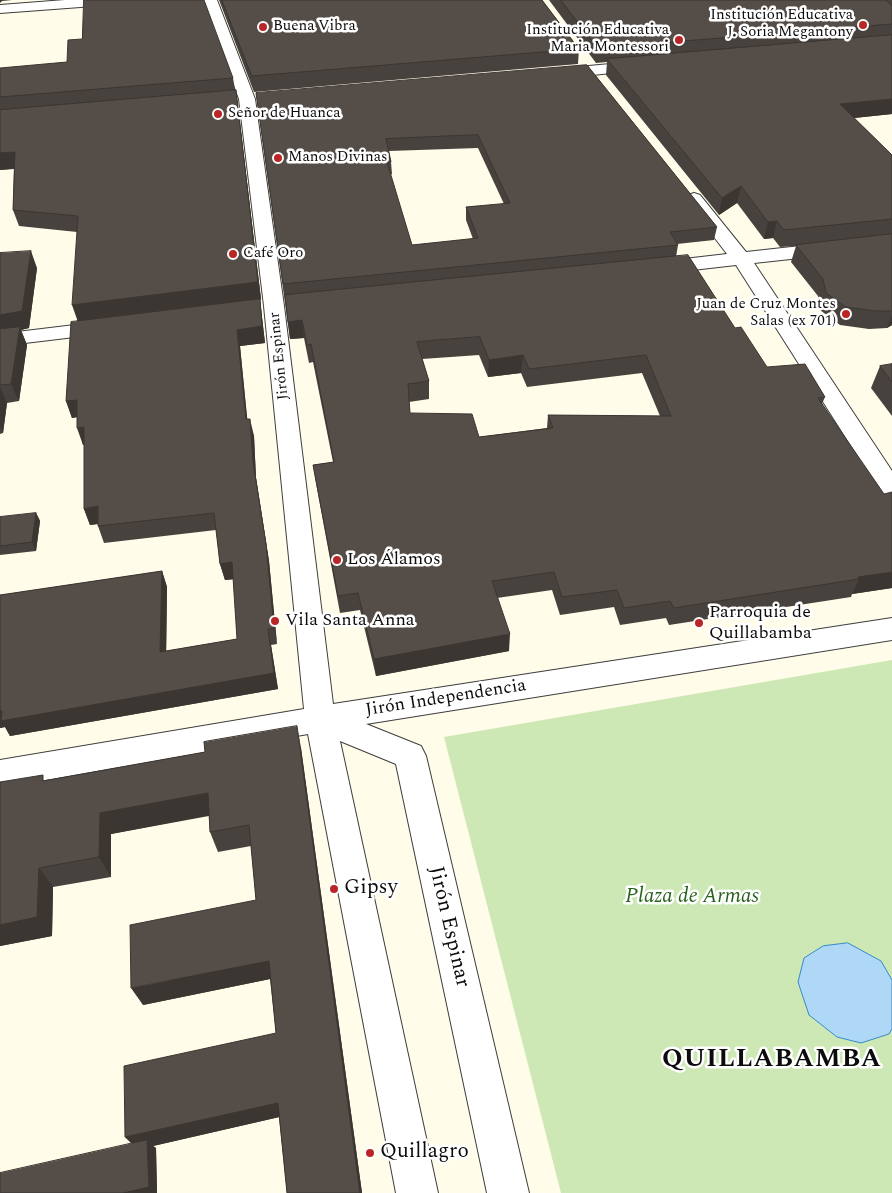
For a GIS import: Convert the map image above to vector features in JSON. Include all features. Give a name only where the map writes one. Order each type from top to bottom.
[{"type":"street","points":[[0,10],[121,0]]},
{"type":"street","name":"Jirón Espinar","points":[[210,0],[247,99],[275,306],[320,719],[417,1193]]},
{"type":"street","points":[[586,63],[604,86]]},
{"type":"street","points":[[542,75],[586,63],[660,64]]},
{"type":"street","points":[[682,184],[742,260],[892,490]]},
{"type":"street","points":[[642,270],[892,242]]},
{"type":"street","points":[[0,340],[127,324]]},
{"type":"street","name":"Jirón Independencia","points":[[0,774],[320,719],[892,629]]},
{"type":"street","name":"Jirón Espinar","points":[[320,719],[410,756],[508,1193]]},
{"type":"green space","name":"Plaza de Armas","points":[[892,660],[892,1193],[561,1193],[444,737]]},
{"type":"water","points":[[848,943],[881,961],[892,980],[892,1029],[889,1034],[861,1043],[837,1037],[809,1015],[798,982],[804,958],[823,946]]},
{"type":"building","points":[[84,0],[204,0],[233,78],[0,97],[0,68],[67,62],[68,40],[82,39]]},
{"type":"building","points":[[222,0],[542,0],[579,49],[252,76]]},
{"type":"building","points":[[561,0],[885,0],[892,5],[892,24],[598,48]]},
{"type":"building","points":[[892,35],[892,99],[840,104],[892,155],[892,219],[784,230],[777,221],[768,222],[741,186],[722,198],[607,59]]},
{"type":"building","points":[[587,65],[717,227],[670,232],[678,245],[283,284],[256,93]],"holes":[[[478,135],[510,203],[466,207],[478,238],[412,245],[387,162],[391,162],[386,139]]]},
{"type":"building","points":[[236,90],[258,282],[72,305],[78,216],[13,210],[15,152],[0,153],[0,110]]},
{"type":"building","points":[[892,234],[892,311],[846,307],[826,293],[823,279],[796,245]]},
{"type":"building","points":[[31,251],[22,311],[0,315],[0,253]]},
{"type":"building","points":[[688,255],[735,328],[741,327],[767,367],[805,364],[825,397],[818,398],[884,494],[892,492],[892,572],[858,577],[859,579],[674,608],[670,601],[624,608],[617,590],[562,597],[554,572],[492,581],[510,634],[374,659],[358,593],[338,596],[313,465],[334,462],[311,344],[307,345],[302,320],[288,322],[285,295]],"holes":[[[480,337],[489,360],[523,355],[529,369],[646,355],[671,416],[548,415],[553,428],[479,437],[472,414],[410,413],[408,384],[429,381],[417,342]]]},
{"type":"building","points":[[260,299],[262,326],[237,330],[246,419],[250,419],[253,462],[266,544],[274,628],[268,629],[274,673],[1,721],[0,595],[162,571],[160,652],[237,639],[232,562],[220,564],[214,513],[98,526],[98,506],[84,509],[84,427],[77,428],[77,400],[66,401],[71,322]]},
{"type":"building","points":[[20,327],[11,384],[0,385],[0,329]]},
{"type":"building","points":[[892,364],[892,382],[880,366]]},
{"type":"building","points":[[36,513],[32,542],[0,546],[0,517]]},
{"type":"building","points":[[297,726],[360,1193],[287,1193],[278,1103],[125,1137],[124,1066],[276,1033],[269,961],[131,988],[130,925],[256,900],[249,825],[210,832],[208,793],[100,813],[99,857],[39,868],[37,917],[0,925],[0,782],[43,775],[43,781],[205,752],[204,742]]},
{"type":"building","points":[[147,1140],[149,1187],[123,1193],[0,1193],[0,1173]]},
{"type":"place","name":"Institución Educativa J. Soria Megantony","points":[[863,25]]},
{"type":"place","name":"Buena Vibra","points":[[263,27]]},
{"type":"place","name":"Institución Educativa Maria Montessori","points":[[679,40]]},
{"type":"place","name":"Señor de Huanca","points":[[218,114]]},
{"type":"place","name":"Manos Divinas","points":[[278,158]]},
{"type":"place","name":"Café Oro","points":[[233,254]]},
{"type":"place","name":"Juan de Cruz Montes Salas (ex 701)","points":[[846,314]]},
{"type":"place","name":"Los Álamos","points":[[337,560]]},
{"type":"place","name":"Vila Santa Anna","points":[[275,621]]},
{"type":"place","name":"Parroquia de Quillabamba","points":[[699,623]]},
{"type":"place","name":"Gipsy","points":[[334,889]]},
{"type":"place","name":"Quillagro","points":[[370,1153]]},
{"type":"district","name":"QUILLABAMBA","points":[[772,1061]]}]
